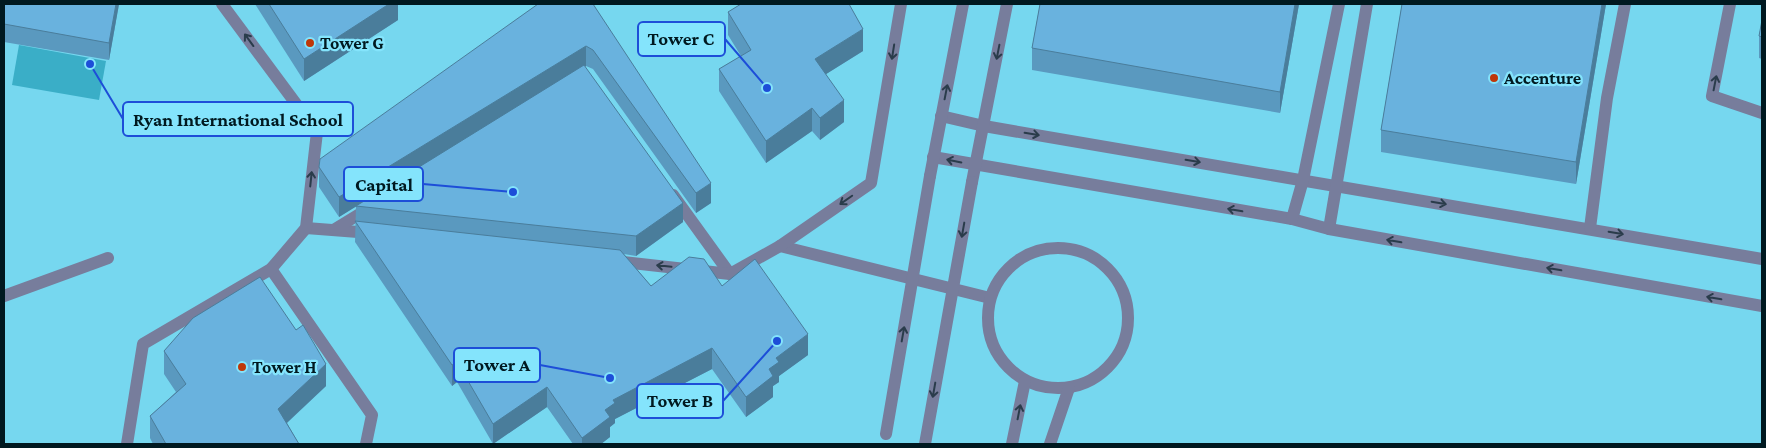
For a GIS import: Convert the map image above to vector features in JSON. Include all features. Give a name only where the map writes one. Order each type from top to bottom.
[{"type":"street","points":[[126,444],[144,344],[271,269],[306,228],[317,132],[222,4]]},
{"type":"street","points":[[602,259],[730,274],[780,246],[871,183],[901,4]]},
{"type":"street","points":[[885,439],[933,157],[963,4]]},
{"type":"street","points":[[925,444],[974,166],[984,126],[1007,4]]},
{"type":"street","points":[[1292,219],[1303,180],[1339,4]]},
{"type":"street","points":[[1329,229],[1367,4]]},
{"type":"street","points":[[1590,228],[1607,98],[1625,4]]},
{"type":"street","points":[[1730,4],[1712,96],[1762,113]]},
{"type":"street","points":[[941,116],[984,126],[1590,228],[1762,259]]},
{"type":"street","points":[[933,157],[974,166],[1292,219],[1329,229],[1762,306]]},
{"type":"street","points":[[664,182],[730,274]]},
{"type":"street","points":[[335,229],[384,199]]},
{"type":"street","points":[[306,228],[335,229],[384,235]]},
{"type":"street","points":[[780,246],[990,298]]},
{"type":"street","points":[[1064,246],[1087,253],[1106,266],[1120,283],[1128,304],[1128,327],[1121,349],[1108,367],[1090,381],[1069,388],[1046,388],[1025,380],[1006,366],[993,346],[987,322],[990,298],[1001,276],[1018,259],[1040,249],[1064,246]]},
{"type":"street","points":[[4,296],[108,258]]},
{"type":"street","points":[[271,269],[372,415],[366,444]]},
{"type":"street","points":[[1012,444],[1025,380]]},
{"type":"street","points":[[1050,444],[1069,388]]},
{"type":"water","points":[[19,45],[106,61],[99,100],[12,85]]},
{"type":"building","points":[[4,4],[116,4],[109,43],[4,24]]},
{"type":"building","name":"Tower G","points":[[269,4],[389,4],[304,59]]},
{"type":"building","points":[[538,4],[593,4],[711,183],[696,193],[593,50],[586,46],[339,197],[319,167],[320,159]]},
{"type":"building","points":[[741,4],[849,4],[863,29],[815,59],[844,100],[820,118],[812,108],[766,141],[719,69],[751,50],[728,12]]},
{"type":"building","points":[[1040,4],[1295,4],[1280,92],[1032,48]]},
{"type":"building","name":"Accenture","points":[[1402,4],[1602,4],[1576,162],[1381,130]]},
{"type":"building","points":[[1762,20],[1762,37],[1759,36]]},
{"type":"building","points":[[584,65],[683,203],[636,236],[356,206]]},
{"type":"building","points":[[355,221],[620,250],[651,286],[689,257],[704,259],[722,286],[755,259],[808,334],[776,358],[779,362],[769,369],[773,376],[746,397],[712,348],[613,400],[615,403],[605,410],[610,417],[582,438],[547,387],[493,424],[457,362],[452,365]]},
{"type":"building","name":"Tower H","points":[[260,277],[296,330],[303,325],[326,364],[278,409],[299,444],[166,444],[150,416],[186,384],[164,351],[193,318]]},
{"type":"place","name":"Tower G","points":[[310,43]]},
{"type":"place","name":"Ryan International School","points":[[90,64]]},
{"type":"place","name":"Accenture","points":[[1494,78]]},
{"type":"place","name":"Tower C","points":[[767,88]]},
{"type":"place","name":"Capital","points":[[513,192]]},
{"type":"place","name":"Tower B","points":[[777,341]]},
{"type":"place","name":"Tower H","points":[[242,367]]},
{"type":"place","name":"Tower A","points":[[610,378]]}]
